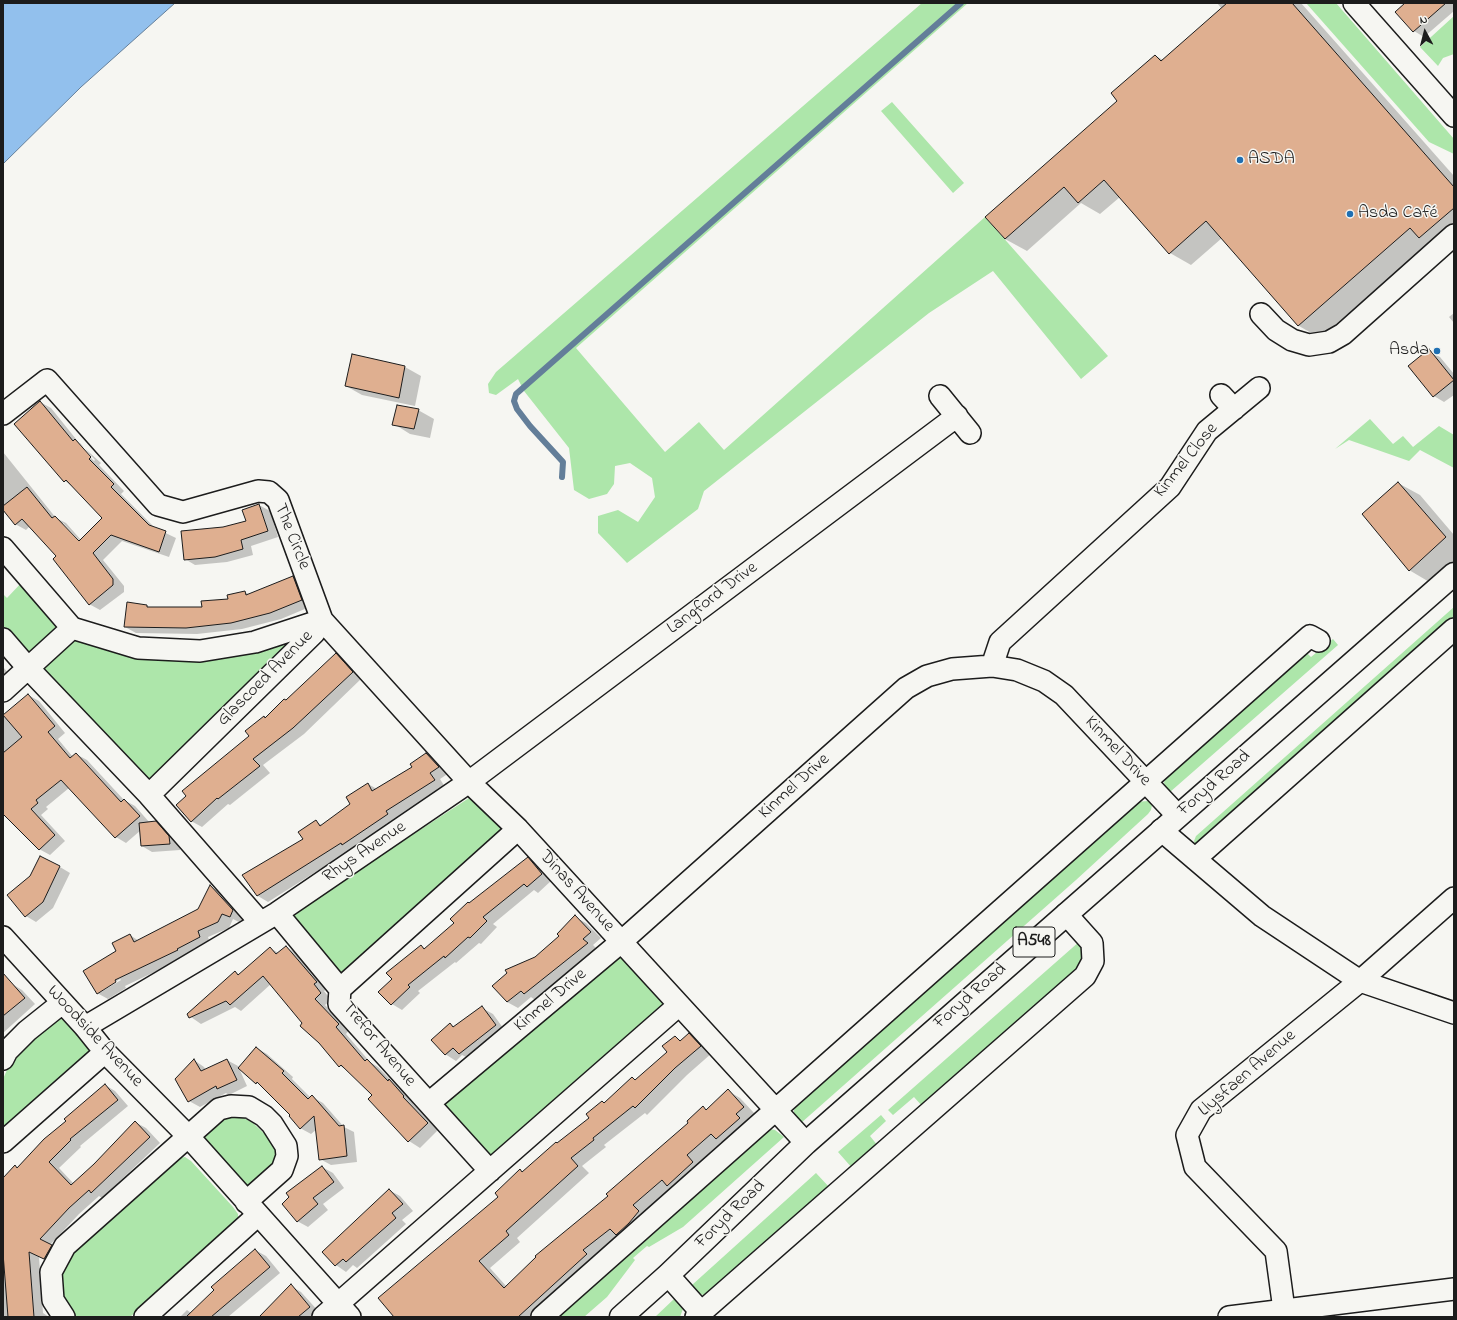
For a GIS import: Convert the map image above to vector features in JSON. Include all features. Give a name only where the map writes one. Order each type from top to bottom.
[{"type":"main road","name":"Foryd Road","points":[[621,1317],[668,1275],[806,1143],[1454,574]]},
{"type":"street","points":[[1354,3],[1454,116]]},
{"type":"street","points":[[1262,314],[1276,330],[1292,340],[1309,345],[1329,342],[1343,334],[1454,236]]},
{"type":"street","name":"The Circle","points":[[3,414],[47,380],[158,504],[183,512],[258,492],[269,492],[278,500],[322,620],[469,782]]},
{"type":"street","name":"Kinmel Close","points":[[992,666],[1000,642],[1092,570],[1170,487],[1228,402],[1259,388]]},
{"type":"street","points":[[940,396],[970,432]]},
{"type":"street","name":"Langford Drive","points":[[469,782],[957,416]]},
{"type":"street","points":[[3,548],[72,628],[3,691]]},
{"type":"street","name":"Glascoed Avenue","points":[[72,628],[138,648],[200,651],[255,642],[322,620]]},
{"type":"street","name":"Glascoed Avenue","points":[[149,795],[314,633],[322,620]]},
{"type":"street","points":[[1195,860],[1454,629]]},
{"type":"street","points":[[542,1317],[1310,636],[1319,641]]},
{"type":"street","points":[[3,639],[28,668],[149,795]]},
{"type":"street","name":"Kinmel Drive","points":[[429,1104],[621,942],[906,688],[927,676],[952,669],[992,666],[1017,670],[1044,681],[1064,695],[1178,816]]},
{"type":"street","name":"Dinas Avenue","points":[[469,782],[518,829],[806,1143]]},
{"type":"street","name":"Rhys Avenue","points":[[85,1027],[268,918],[469,782]]},
{"type":"street","name":"Trefor Avenue","points":[[149,795],[268,918],[340,989],[339,1004],[490,1171]]},
{"type":"street","points":[[340,989],[518,829]]},
{"type":"street","points":[[1161,830],[1262,916],[1360,981],[1454,1013]]},
{"type":"street","name":"Llysfaen Avenue","points":[[1285,1313],[1276,1252],[1195,1167],[1187,1135],[1201,1110],[1360,981],[1454,898]]},
{"type":"street","points":[[668,1275],[699,1315],[1085,976],[1093,961],[1092,943],[1066,914]]},
{"type":"street","name":"Woodside Avenue","points":[[3,937],[85,1027],[105,1052],[188,1136],[252,1209],[345,1310]]},
{"type":"street","points":[[3,1059],[6,1051],[27,1031],[62,1003]]},
{"type":"street","points":[[323,1317],[345,1310],[490,1171],[679,1005]]},
{"type":"street","points":[[3,1142],[105,1052]]},
{"type":"street","points":[[64,1317],[53,1300],[51,1272],[65,1246],[218,1109],[231,1106],[249,1107],[264,1116],[272,1124],[286,1146],[287,1156],[282,1170],[252,1209],[145,1317]]},
{"type":"street","points":[[1229,1317],[1285,1313],[1454,1289]]},
{"type":"green space","points":[[922,3],[968,3],[576,348],[665,452],[699,422],[724,450],[985,217],[1108,356],[1081,379],[993,271],[929,313],[704,491],[698,509],[627,563],[598,533],[598,516],[618,510],[638,522],[655,497],[652,478],[630,463],[615,466],[614,484],[607,494],[589,499],[574,490],[569,448],[524,391],[518,379],[496,395],[489,393],[488,384],[496,372]]},
{"type":"green space","points":[[1306,3],[1336,3],[1454,139],[1454,154],[1429,142]]},
{"type":"green space","points":[[1454,16],[1454,54],[1443,58],[1438,66],[1420,47]]},
{"type":"green space","points":[[892,102],[964,183],[953,193],[881,111]]},
{"type":"green space","points":[[1370,419],[1393,444],[1403,436],[1413,447],[1439,426],[1454,435],[1454,468],[1420,450],[1409,461],[1349,440],[1335,449]]},
{"type":"green space","points":[[23,581],[56,624],[56,632],[30,654],[25,652],[3,628],[3,594],[7,598]]},
{"type":"green space","points":[[1454,607],[1454,619],[1195,845],[1194,841],[1196,836]]},
{"type":"green space","points":[[304,632],[150,782],[45,671],[43,663],[66,641],[78,639],[118,651]]},
{"type":"green space","points":[[1333,639],[1338,645],[1170,792],[1167,791],[1164,783],[1166,776],[1305,651],[1311,657]]},
{"type":"green space","points":[[469,798],[479,799],[508,825],[342,974],[336,970],[295,923],[294,917],[297,910]]},
{"type":"green space","points":[[1148,801],[1152,805],[1148,814],[1076,880],[801,1123],[794,1116],[794,1110],[797,1104],[1136,802]]},
{"type":"green space","points":[[1080,941],[1083,946],[1084,958],[1069,978],[922,1106],[914,1097],[893,1115],[888,1110]]},
{"type":"green space","points":[[618,951],[663,997],[662,1005],[495,1156],[485,1154],[444,1107],[444,1101]]},
{"type":"green space","points":[[57,1016],[65,1019],[89,1048],[88,1053],[3,1130],[3,1079],[15,1052]]},
{"type":"green space","points":[[881,1115],[886,1121],[870,1136],[878,1146],[853,1169],[838,1152]]},
{"type":"green space","points":[[233,1116],[244,1118],[253,1123],[270,1139],[275,1146],[277,1156],[275,1164],[247,1190],[199,1133],[223,1119]]},
{"type":"green space","points":[[770,1129],[775,1130],[784,1137],[683,1227],[649,1247],[647,1246],[633,1258],[635,1260],[607,1297],[584,1317],[556,1317]]},
{"type":"green space","points":[[185,1157],[191,1161],[233,1207],[238,1214],[238,1221],[130,1317],[74,1317],[60,1302],[59,1274],[67,1258],[179,1158]]},
{"type":"green space","points":[[816,1173],[830,1188],[709,1296],[699,1294],[691,1289],[692,1285]]},
{"type":"green space","points":[[680,1297],[684,1306],[680,1317],[655,1317],[674,1299]]},
{"type":"water","points":[[3,3],[175,3],[81,87],[3,164]]},
{"type":"building","name":"ASDA","points":[[1227,3],[1292,3],[1454,187],[1454,208],[1419,238],[1410,228],[1298,326],[1206,221],[1169,254],[1104,180],[1078,203],[1064,187],[1005,239],[985,217],[1117,101],[1111,93],[1155,55],[1161,61]]},
{"type":"building","points":[[1405,3],[1446,3],[1413,32],[1395,12]]},
{"type":"building","points":[[1429,349],[1454,380],[1433,397],[1408,366]]},
{"type":"building","points":[[352,354],[405,366],[399,398],[345,386]]},
{"type":"building","points":[[40,401],[73,441],[75,439],[91,457],[89,459],[114,484],[111,487],[149,525],[166,531],[159,552],[111,535],[93,553],[113,579],[113,585],[89,605],[53,559],[56,556],[22,519],[15,525],[3,510],[3,506],[27,487],[52,518],[55,516],[79,541],[102,518],[66,480],[64,482],[14,424]]},
{"type":"building","points":[[397,405],[419,409],[414,429],[392,425]]},
{"type":"building","points":[[1398,482],[1446,537],[1409,571],[1362,514]]},
{"type":"building","points":[[259,504],[268,531],[241,540],[243,549],[215,557],[184,560],[181,531],[223,527],[246,521],[242,510]]},
{"type":"building","points":[[293,576],[302,600],[270,613],[231,623],[186,628],[124,627],[127,602],[147,605],[147,607],[202,607],[201,601],[228,599],[227,595],[245,591],[246,595]]},
{"type":"building","points":[[336,653],[353,672],[293,728],[253,759],[260,766],[218,799],[217,798],[191,822],[176,805],[186,796],[182,791],[249,736],[245,731],[264,716],[265,718],[284,699],[286,700]]},
{"type":"building","points":[[28,694],[55,726],[48,732],[70,758],[76,753],[121,802],[124,799],[140,816],[115,838],[61,780],[36,800],[38,803],[31,809],[55,835],[39,850],[3,814],[3,753],[22,737],[3,715]]},
{"type":"building","points":[[426,753],[439,767],[430,773],[435,780],[386,811],[388,814],[342,845],[341,843],[257,896],[242,875],[303,839],[298,832],[316,820],[320,826],[350,804],[346,797],[368,783],[372,791],[412,767],[410,764]]},
{"type":"building","points":[[156,821],[169,836],[170,844],[141,846],[139,823]]},
{"type":"building","points":[[40,856],[60,866],[43,902],[25,917],[7,895],[30,876]]},
{"type":"building","points":[[528,857],[542,874],[527,887],[524,884],[483,917],[487,921],[470,938],[468,937],[445,958],[444,956],[408,985],[410,987],[391,1005],[378,992],[392,979],[386,973],[421,945],[424,949],[454,923],[450,919],[468,902],[469,903]]},
{"type":"building","points":[[210,885],[233,910],[230,917],[222,914],[218,922],[198,931],[200,937],[177,949],[178,950],[115,980],[116,982],[97,994],[83,971],[116,951],[112,943],[130,934],[134,942],[198,909]]},
{"type":"building","points":[[575,915],[591,932],[583,939],[588,943],[524,994],[521,991],[507,1002],[492,986],[507,973],[505,970],[535,957],[559,936],[557,934]]},
{"type":"building","points":[[286,946],[317,982],[314,984],[321,993],[315,999],[339,1024],[336,1027],[365,1061],[367,1059],[388,1081],[389,1079],[404,1096],[403,1097],[428,1123],[408,1142],[368,1099],[372,1095],[341,1065],[339,1067],[319,1043],[300,1026],[302,1023],[263,976],[230,1005],[226,1001],[189,1018],[187,1014],[235,971],[238,975],[270,947],[276,954]]},
{"type":"building","points":[[3,973],[25,998],[3,1016]]},
{"type":"building","points":[[482,1006],[496,1025],[459,1054],[453,1048],[445,1055],[431,1040],[450,1023],[453,1027]]},
{"type":"building","points":[[689,1033],[701,1046],[675,1068],[635,1108],[633,1106],[571,1158],[578,1166],[506,1231],[509,1235],[479,1261],[504,1288],[536,1257],[535,1256],[608,1196],[606,1194],[688,1123],[687,1121],[703,1106],[706,1110],[728,1089],[744,1107],[736,1114],[740,1118],[716,1139],[711,1134],[687,1155],[693,1162],[667,1186],[662,1180],[633,1205],[639,1211],[629,1223],[616,1235],[610,1229],[583,1250],[587,1254],[518,1317],[394,1317],[378,1298],[498,1197],[495,1193],[520,1169],[522,1172],[556,1142],[557,1143],[589,1118],[586,1114],[602,1101],[604,1103],[632,1077],[635,1080],[667,1052],[662,1046],[675,1036],[680,1041]]},
{"type":"building","points":[[256,1047],[284,1071],[282,1073],[308,1099],[312,1095],[339,1126],[344,1125],[347,1156],[319,1160],[314,1116],[300,1129],[289,1116],[290,1115],[257,1082],[256,1084],[238,1068]]},
{"type":"building","points":[[194,1059],[201,1071],[227,1059],[237,1080],[217,1089],[216,1086],[188,1102],[175,1079]]},
{"type":"building","points":[[105,1084],[118,1100],[70,1139],[71,1140],[49,1162],[71,1185],[94,1164],[135,1121],[150,1137],[91,1193],[89,1190],[69,1208],[40,1239],[52,1245],[44,1259],[29,1252],[34,1317],[8,1317],[3,1253],[3,1178],[15,1165],[17,1168],[44,1139],[66,1121],[64,1119]]},
{"type":"building","points":[[322,1166],[334,1182],[313,1198],[318,1204],[297,1222],[282,1204],[289,1197],[286,1193]]},
{"type":"building","points":[[389,1189],[403,1204],[392,1213],[396,1218],[346,1262],[343,1259],[335,1266],[322,1252]]},
{"type":"building","points":[[255,1249],[270,1267],[211,1317],[186,1317],[214,1290],[211,1287]]},
{"type":"building","points":[[291,1284],[310,1307],[298,1317],[259,1317]]},
{"type":"waterway","points":[[562,477],[563,462],[530,426],[517,409],[514,401],[516,394],[961,3]]},
{"type":"place","name":"ASDA","points":[[1240,160]]},
{"type":"place","name":"Asda Café","points":[[1350,214]]},
{"type":"place","name":"Asda","points":[[1437,351]]}]
